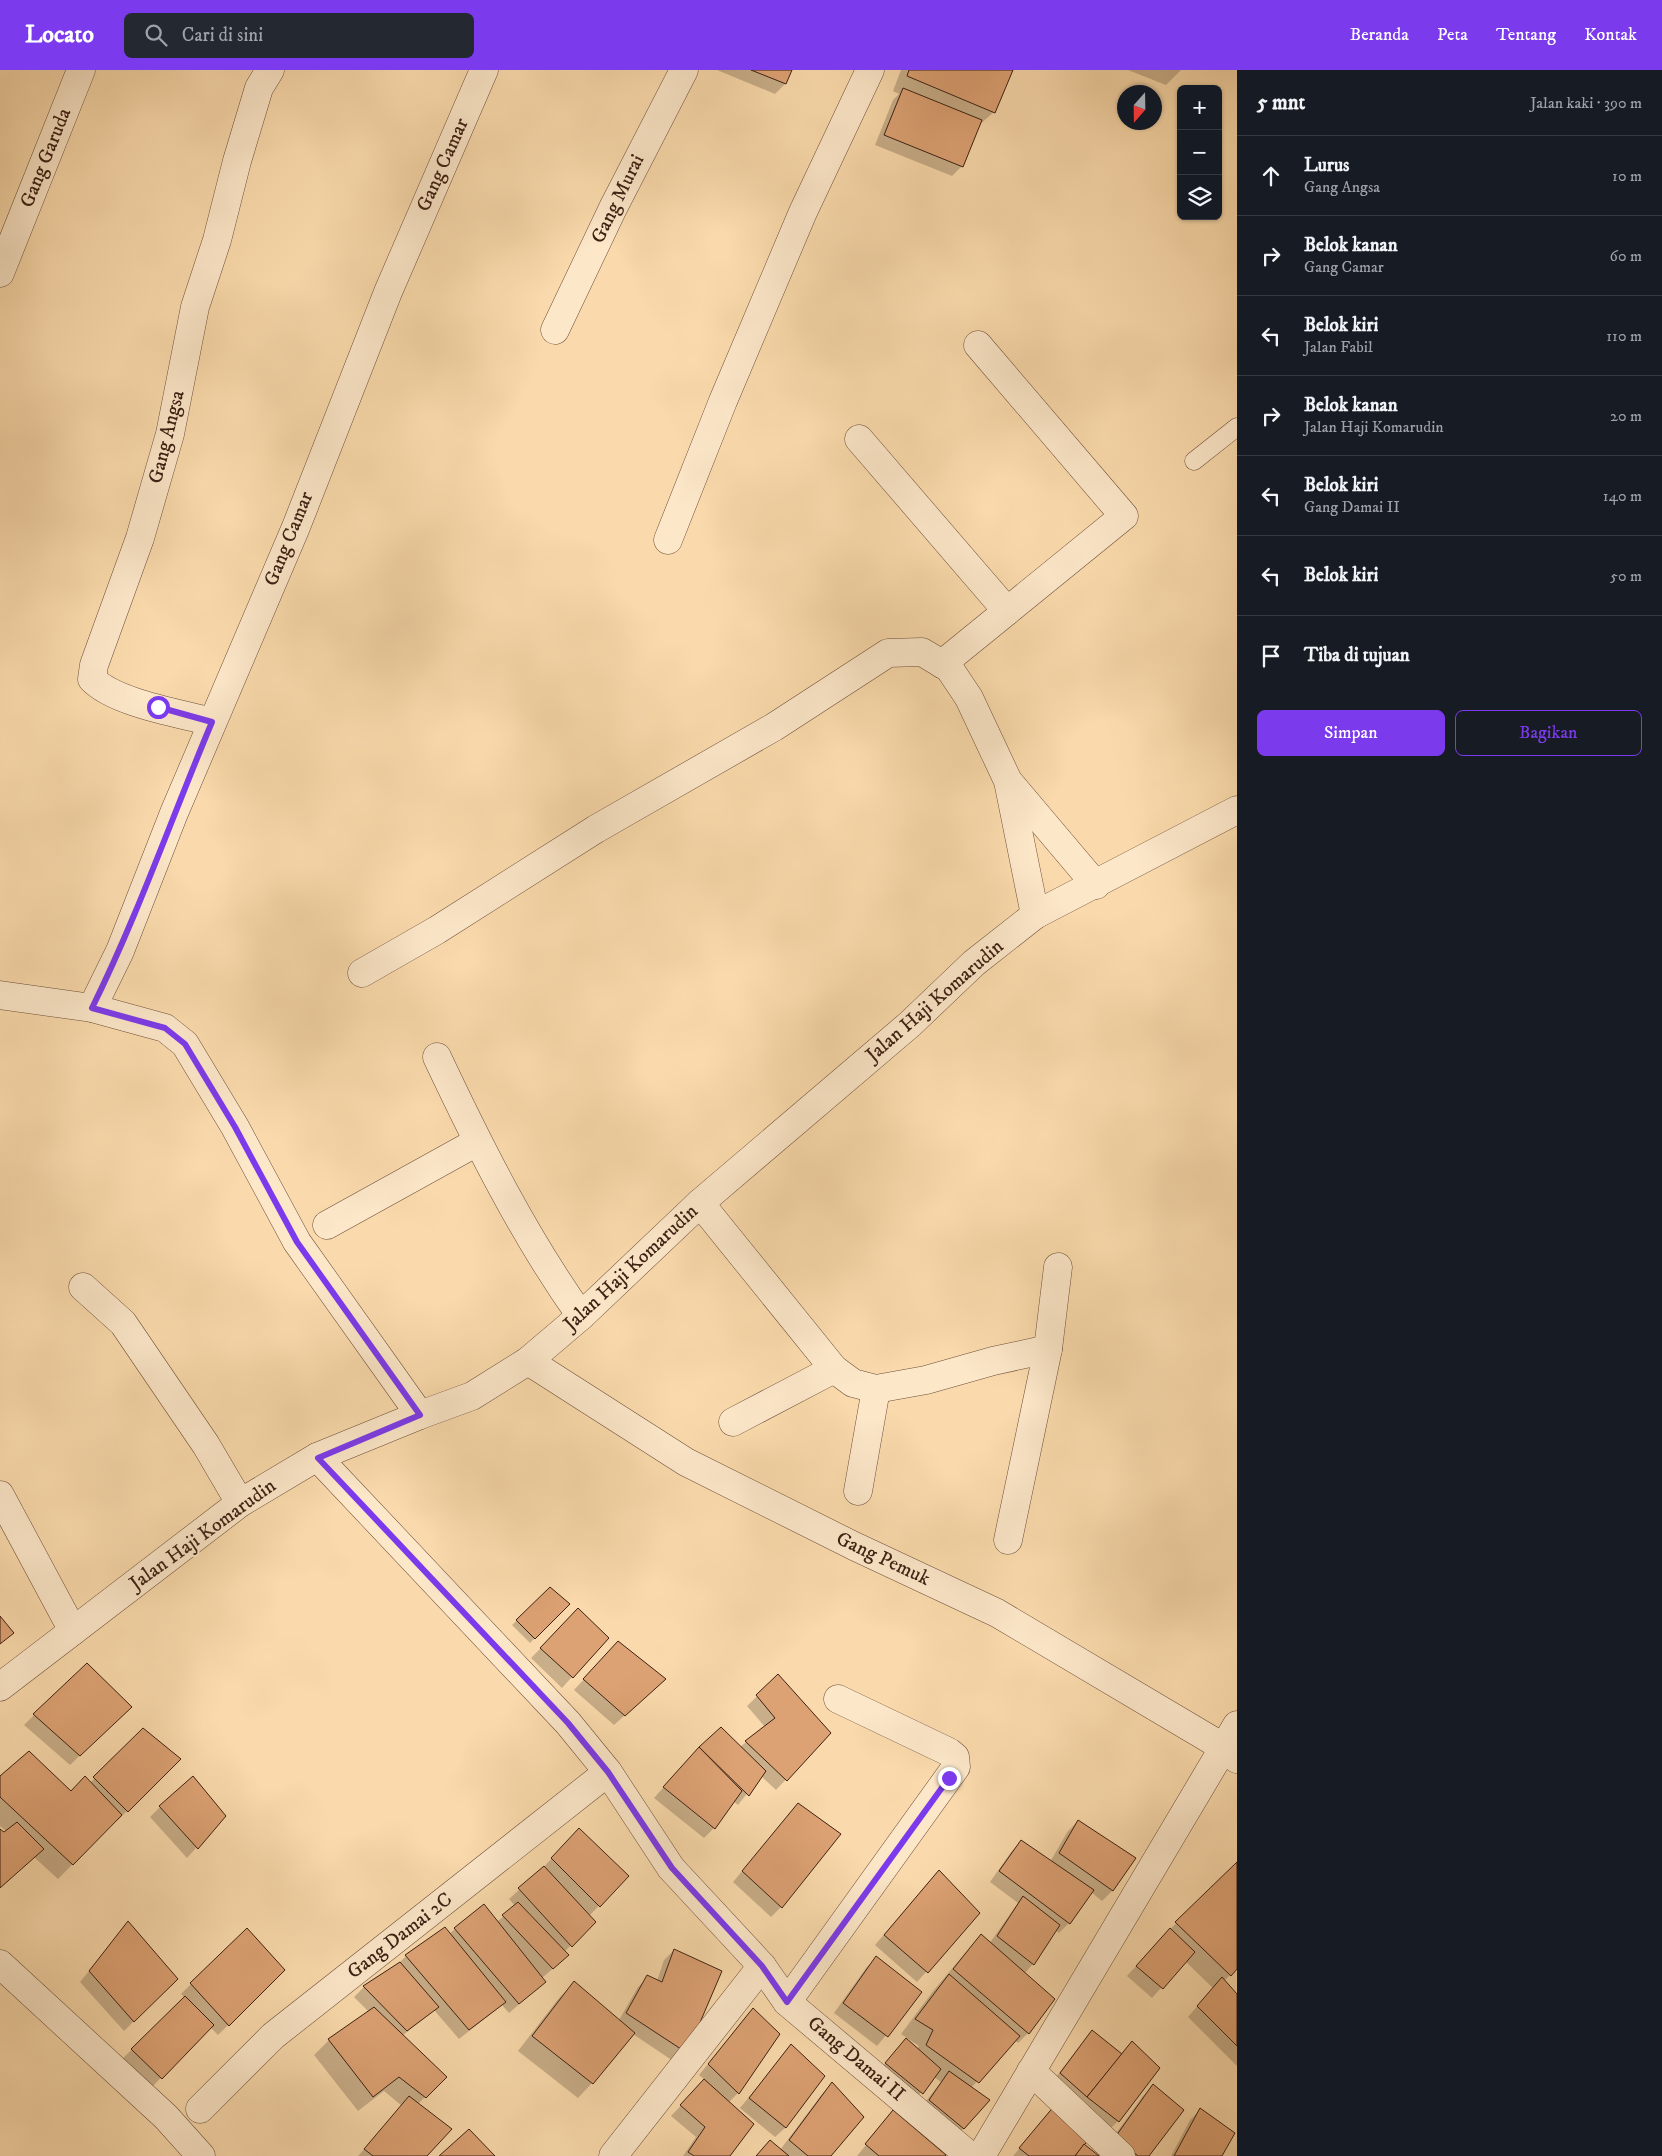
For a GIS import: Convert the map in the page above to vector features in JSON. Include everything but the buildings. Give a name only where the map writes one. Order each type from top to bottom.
[{"type":"street","name":"Gang Angsa","points":[[212,722],[117,696],[102,689],[92,679],[94,665],[140,538],[170,434],[196,307],[218,240],[237,161],[259,88],[270,70]]},
{"type":"street","name":"Gang Camar","points":[[92,1008],[120,951],[174,813],[296,527],[388,292],[484,70]]},
{"type":"street","name":"Gang Murai","points":[[556,330],[613,208],[684,70]]},
{"type":"street","points":[[668,540],[723,401],[803,212],[870,70]]},
{"type":"street","name":"Gang Garuda","points":[[0,273],[79,71]]},
{"type":"street","points":[[942,664],[1124,516],[978,345]]},
{"type":"street","points":[[859,439],[1007,611]]},
{"type":"street","points":[[362,973],[437,930],[596,829],[774,727],[888,654],[922,652],[949,668],[969,698],[1008,781],[1035,915]]},
{"type":"street","points":[[1008,781],[1096,885]]},
{"type":"street","name":"Jalan Haji Komarudin","points":[[0,1687],[240,1503],[318,1458],[420,1415],[472,1396],[528,1361],[582,1316],[700,1203],[910,1024],[974,963],[1035,915],[1096,885],[1237,810]]},
{"type":"street","points":[[0,995],[92,1008],[165,1028],[185,1044],[235,1127],[297,1242],[420,1415]]},
{"type":"street","points":[[437,1057],[477,1142],[557,1282],[582,1316]]},
{"type":"street","points":[[327,1225],[477,1142]]},
{"type":"street","points":[[700,1203],[834,1369],[853,1383],[876,1389],[926,1380],[993,1361],[1048,1350]]},
{"type":"street","points":[[1008,1540],[1048,1350],[1058,1267]]},
{"type":"street","points":[[83,1287],[123,1323],[201,1438],[240,1503]]},
{"type":"street","name":"Gang Pemuk","points":[[528,1361],[686,1462],[854,1546],[997,1613],[1232,1744]]},
{"type":"street","points":[[732,1422],[834,1369]]},
{"type":"street","points":[[858,1491],[876,1389]]},
{"type":"street","name":"Gang Damai II","points":[[318,1458],[568,1723],[608,1772],[672,1868],[762,1966],[787,2002],[970,2156]]},
{"type":"street","points":[[0,1495],[73,1631]]},
{"type":"street","points":[[787,2002],[956,1767],[954,1757],[949,1752],[838,1698]]},
{"type":"street","points":[[981,2156],[1031,2071],[1232,1744]]},
{"type":"street","name":"Gang Damai 2C","points":[[200,2108],[273,2036],[608,1772]]},
{"type":"street","points":[[0,1964],[166,2117],[201,2156]]},
{"type":"street","points":[[613,2156],[762,1966]]},
{"type":"street","points":[[1031,2071],[1121,2156]]},
{"type":"lane","points":[[1194,461],[1237,426]]},
{"type":"route","points":[[158,707],[212,722],[120,951],[92,1008],[165,1028],[185,1044],[235,1127],[297,1242],[420,1415],[318,1458],[568,1723],[608,1772],[648,1836],[672,1868],[703,1904],[762,1966],[787,2002],[949,1778]]}]
